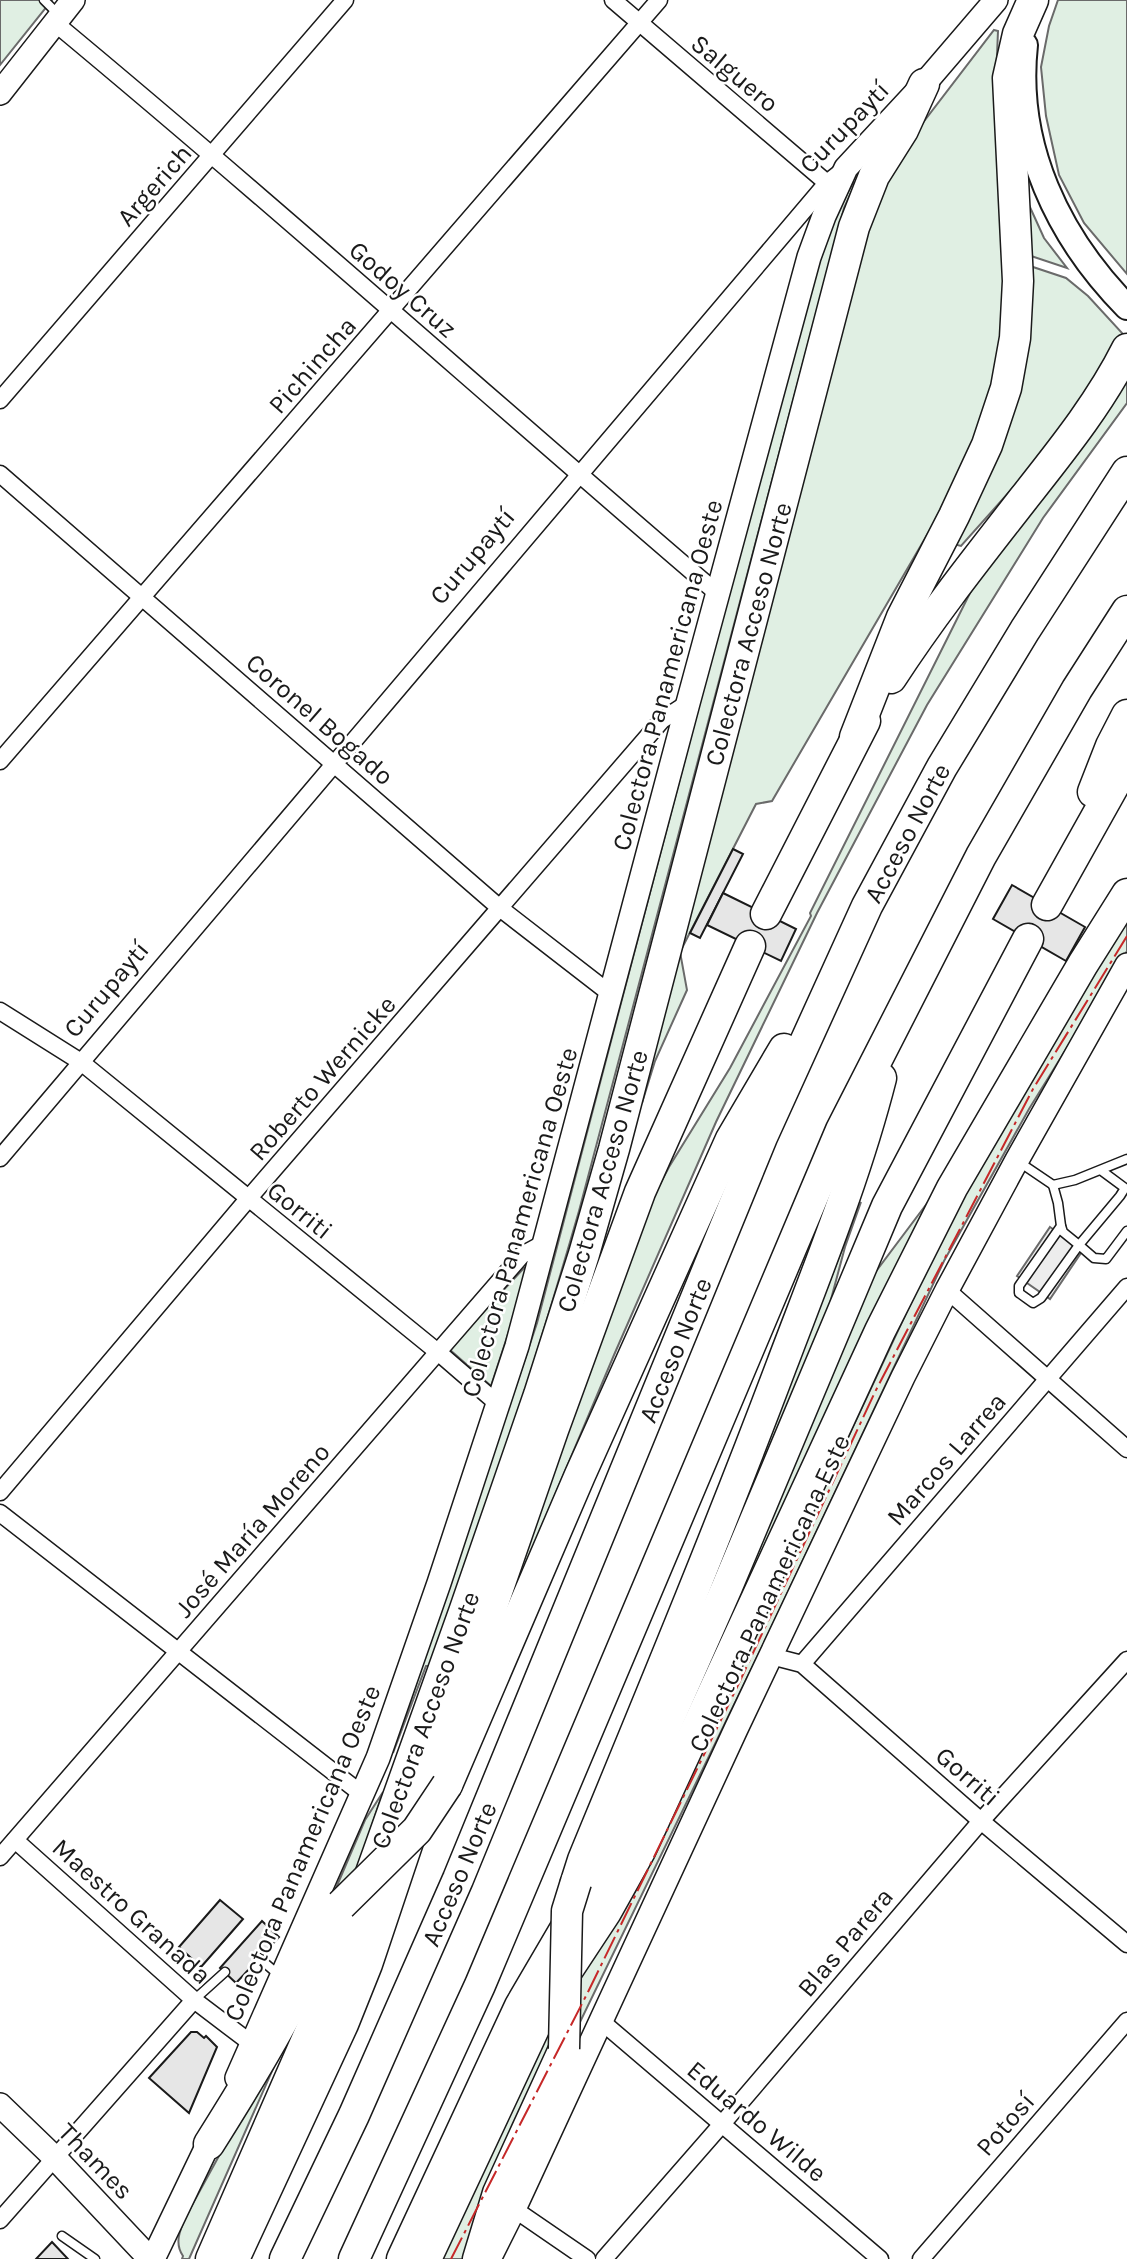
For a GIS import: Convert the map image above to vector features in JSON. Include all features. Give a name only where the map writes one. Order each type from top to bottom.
[{"type":"highway","points":[[766,914],[855,737],[902,617],[983,454],[1006,388],[1016,323],[1018,281],[1008,78],[1018,34],[1033,0]]},
{"type":"highway","name":"Colectora Acceso Norte","points":[[211,2259],[332,1982],[539,1395],[584,1255],[614,1149],[854,227],[874,176],[903,130],[925,84]]},
{"type":"highway","points":[[855,737],[939,606],[1064,447],[1106,386],[1127,349]]},
{"type":"highway","name":"Acceso Norte","points":[[285,2259],[354,2115],[458,1879],[762,1137],[867,906],[942,767],[1025,630],[1127,472]]},
{"type":"highway","points":[[354,2259],[480,1985],[841,1130],[981,856],[1077,689],[1127,611]]},
{"type":"highway","points":[[1073,856],[1096,784],[1127,715]]},
{"type":"highway","points":[[1047,905],[1127,762]]},
{"type":"highway","points":[[426,2259],[546,2003],[606,1912],[640,1851],[920,1250],[952,1188],[1127,894]]},
{"type":"highway","points":[[209,2144],[256,2071],[341,1905],[417,1830],[447,1785],[580,1475],[731,1139],[867,906]]},
{"type":"highway","points":[[402,2259],[520,2006],[609,1854],[727,1587],[887,1206],[1028,939]]},
{"type":"highway","points":[[234,2259],[358,1988],[434,1763],[640,1192],[750,946]]},
{"type":"highway","points":[[478,2259],[498,2193],[564,2049],[567,1910],[583,1860],[722,1523],[827,1246],[866,1138],[894,1028]]},
{"type":"main road","points":[[1033,0],[1024,50],[1023,90],[1032,153],[1046,190],[1067,231],[1092,267],[1124,305]]},
{"type":"street","name":"Argerich","points":[[0,400],[345,0]]},
{"type":"street","name":"Salguero","points":[[613,0],[827,183]]},
{"type":"street","name":"Pichincha","points":[[0,761],[660,0]]},
{"type":"street","name":"Curupaytí","points":[[0,1158],[827,183],[846,168],[925,84],[996,0]]},
{"type":"street","name":"Godoy Cruz","points":[[58,10],[213,154],[391,312],[718,593]]},
{"type":"street","points":[[0,93],[58,10]]},
{"type":"street","name":"Colectora Panamericana Oeste","points":[[151,2259],[209,2144],[363,1795],[439,1583],[517,1346],[809,257],[846,168]]},
{"type":"street","name":"Coronel Bogado","points":[[0,474],[501,909],[612,995]]},
{"type":"street","name":"Roberto Wernicke","points":[[0,1492],[248,1199],[662,720],[688,703]]},
{"type":"street","name":"Colectora Panamericana Este","points":[[489,2259],[903,1377],[1017,1160],[1127,965]]},
{"type":"street","name":"Gorriti","points":[[0,1011],[81,1062],[498,1404]]},
{"type":"street","name":"José María Moreno","points":[[0,1857],[522,1255],[546,1242]]},
{"type":"street","name":"Marcos Larrea","points":[[802,1664],[1127,1287]]},
{"type":"street","points":[[947,1290],[1127,1450]]},
{"type":"street","points":[[0,1513],[363,1795]]},
{"type":"street","name":"Gorriti","points":[[771,1656],[802,1664],[981,1821],[1127,1944]]},
{"type":"street","name":"Blas Parera","points":[[604,2259],[981,1821],[1127,1660]]},
{"type":"street","name":"Maestro Granada","points":[[15,1840],[194,2000],[252,2044]]},
{"type":"street","points":[[0,2220],[194,2000]]},
{"type":"street","name":"Eduardo Wilde","points":[[601,2021],[880,2259]]},
{"type":"street","name":"Potosí","points":[[921,2259],[1127,2021]]},
{"type":"street","name":"Thames","points":[[0,2105],[55,2158],[151,2259]]},
{"type":"street","points":[[514,2209],[587,2259]]},
{"type":"lane","points":[[1053,1185],[1102,1171],[1127,1159]]},
{"type":"lane","points":[[1017,1160],[1053,1185],[1063,1233],[1094,1258],[1106,1258],[1127,1231]]},
{"type":"lane","points":[[1061,1226],[1018,1286],[1019,1293],[1033,1303],[1038,1301],[1126,1188],[1102,1171]]},
{"type":"lane","points":[[260,1958],[282,1978]]},
{"type":"lane","points":[[194,2000],[225,1972]]},
{"type":"lane","points":[[62,2236],[95,2259]]},
{"type":"green space","points":[[0,0],[52,0],[0,65]]},
{"type":"green space","points":[[1058,0],[1127,0],[1127,274],[1084,223],[1059,175],[1046,116],[1041,67],[1049,26]]},
{"type":"green space","points":[[994,30],[998,31],[995,104],[1006,237],[1004,324],[998,367],[984,420],[934,523],[772,801],[756,804],[680,952],[687,990],[655,1061],[642,1103],[658,1026],[869,216],[912,137]]},
{"type":"green space","points":[[853,183],[855,184],[844,208],[579,1211],[471,1554],[431,1666],[426,1666],[393,1753],[537,1323],[800,321],[836,212]]},
{"type":"green space","points":[[1024,194],[1044,238],[1067,268],[1031,256]]},
{"type":"green space","points":[[1024,264],[1066,278],[1088,296],[1123,334],[1095,380],[1035,463],[961,546],[949,543]]},
{"type":"green space","points":[[1127,373],[1127,403],[1043,518],[927,705],[817,913],[716,1122],[496,1635],[546,1462],[650,1203],[730,1068],[811,916],[810,913],[988,557]]},
{"type":"green space","points":[[1127,912],[1127,951],[1029,1109],[944,1261],[762,1647],[465,2259],[433,2259],[550,2014],[635,1892],[947,1226]]},
{"type":"green space","points":[[861,1202],[845,1247],[826,1318],[656,1716]]},
{"type":"green space","points":[[928,1202],[844,1378],[625,1852],[874,1274]]},
{"type":"green space","points":[[524,1268],[527,1268],[528,1273],[491,1386],[449,1349]]},
{"type":"green space","points":[[383,1792],[354,1879],[330,1902],[365,1820]]},
{"type":"green space","points":[[299,2010],[189,2259],[182,2259],[178,2241],[186,2216]]},
{"type":"shaded area","points":[[1050,1227],[1083,1250],[1050,1299],[1017,1276]]},
{"type":"building","points":[[733,849],[743,854],[700,938],[690,933]]},
{"type":"building","points":[[1012,885],[1085,927],[1066,961],[993,919]]},
{"type":"building","points":[[723,893],[796,929],[781,961],[707,925]]},
{"type":"building","points":[[220,1900],[243,1919],[201,1967],[179,1947]]},
{"type":"building","points":[[262,1921],[279,1937],[236,1983],[220,1968]]},
{"type":"building","points":[[191,2032],[197,2032],[204,2038],[206,2036],[217,2047],[189,2113],[149,2078]]},
{"type":"building","points":[[52,2242],[68,2259],[36,2259]]},
{"type":"power","points":[[451,2259],[588,1992],[739,1683],[875,1392],[1033,1089],[1127,936]]}]
